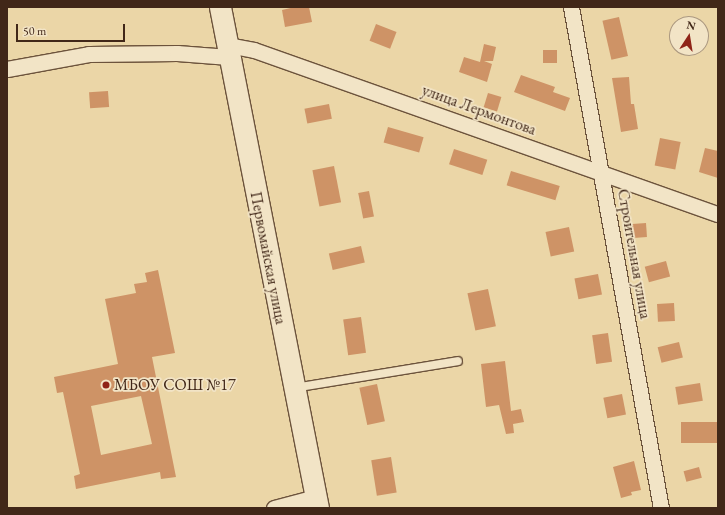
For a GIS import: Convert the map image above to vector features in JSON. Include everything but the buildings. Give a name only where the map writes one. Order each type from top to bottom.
[{"type":"street","name":"Первомайская улица","points":[[220,7],[316,503]]},
{"type":"street","name":"Строительная улица","points":[[571,7],[661,508]]},
{"type":"street","name":"улица Лермонтова","points":[[7,69],[90,54],[254,50],[718,214]]},
{"type":"street","points":[[274,508],[316,503]]},
{"type":"lane","points":[[294,388],[458,361]]},
{"type":"place","name":"МБОУ СОШ №17","points":[[106,385]]}]
